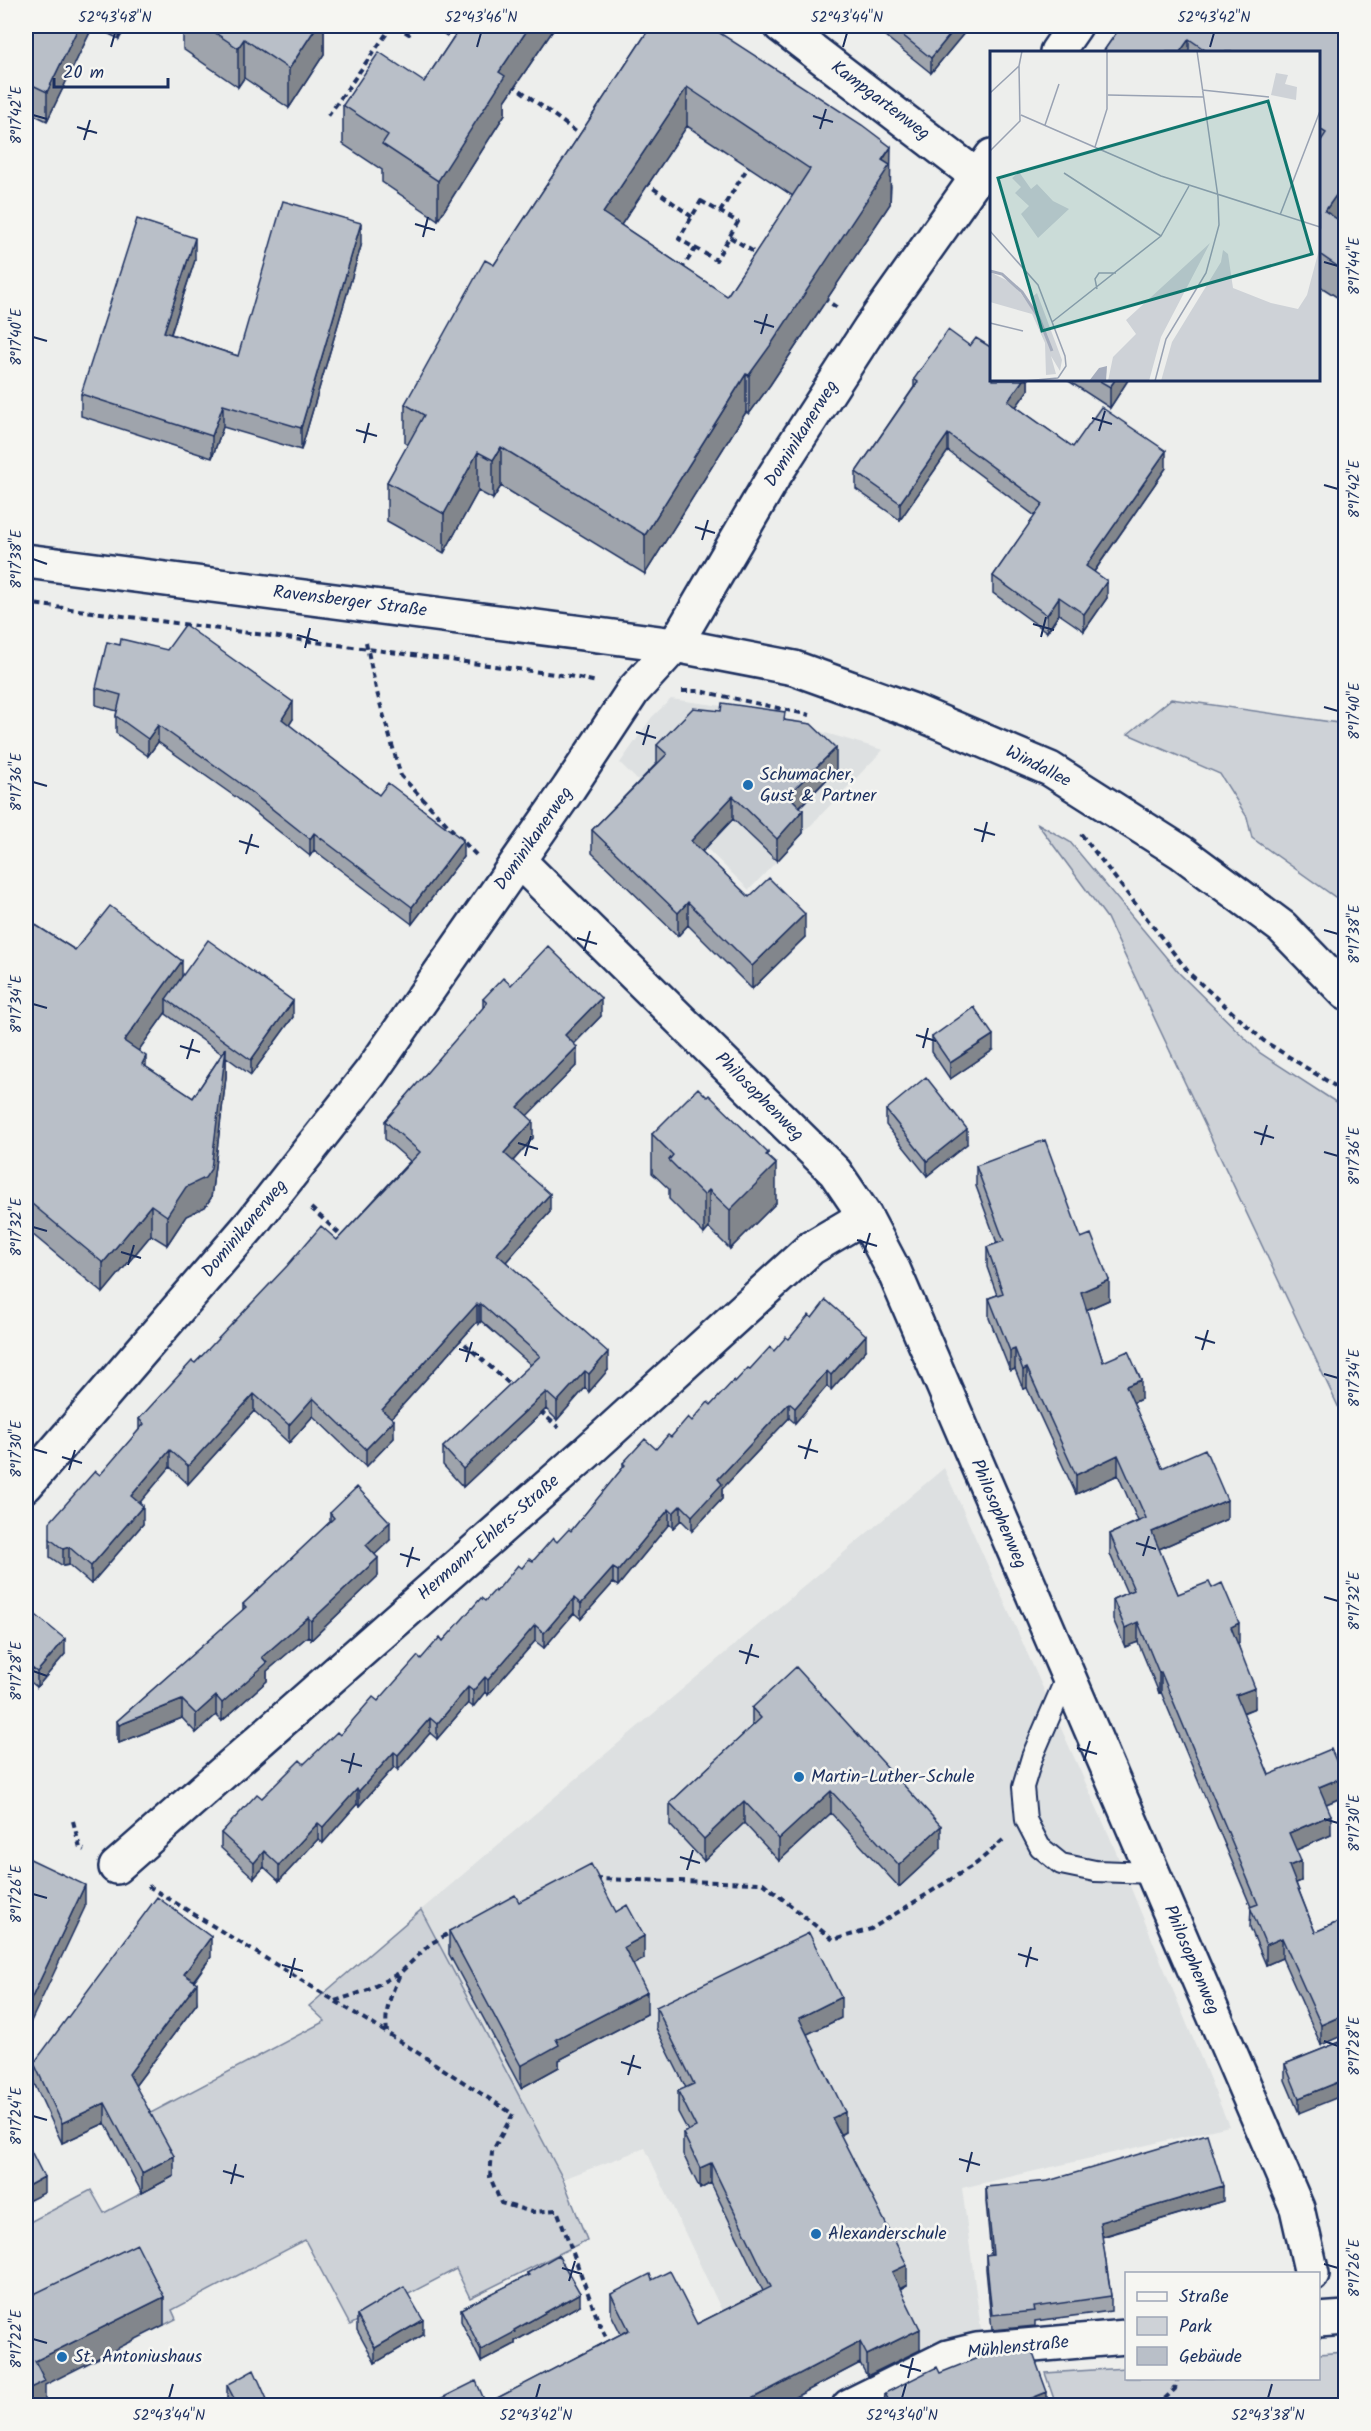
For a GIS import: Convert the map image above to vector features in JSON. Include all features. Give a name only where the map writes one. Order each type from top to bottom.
[{"type":"street","name":"Kampgartenweg","points":[[781,26],[985,166]]},
{"type":"street","points":[[1058,51],[1074,26]]},
{"type":"street","name":"Dominikanerweg","points":[[26,1485],[283,1184],[371,1072],[511,872],[633,691],[675,645],[774,476],[870,328],[985,166]]},
{"type":"street","name":"Ravensberger Straße","points":[[26,561],[675,645]]},
{"type":"street","name":"Windallee","points":[[675,645],[794,668],[911,710],[1050,770],[1181,852],[1282,927],[1346,993]]},
{"type":"street","name":"Philosophenweg","points":[[511,872],[835,1172],[865,1216],[894,1271],[1297,2208],[1312,2272]]},
{"type":"street","name":"Hermann-Ehlers-Straße","points":[[116,1867],[587,1452],[811,1248],[865,1216]]},
{"type":"street","points":[[1320,2320],[1346,2318]]},
{"type":"street","name":"Mühlenstraße","points":[[849,2406],[948,2357],[977,2350],[1125,2337]]},
{"type":"lane","points":[[1067,1676],[1046,1721],[1023,1787],[1026,1820],[1041,1847],[1061,1864],[1095,1870],[1154,1873]]},
{"type":"path","points":[[328,116],[394,26],[409,34],[415,26]]},
{"type":"path","points":[[435,26],[462,46]]},
{"type":"path","points":[[506,80],[589,141]]},
{"type":"path","points":[[720,212],[751,163]]},
{"type":"path","points":[[636,175],[692,217]]},
{"type":"path","points":[[701,201],[720,212],[738,222],[716,260],[679,239],[701,201]]},
{"type":"path","points":[[730,237],[760,256]]},
{"type":"path","points":[[675,279],[695,249]]},
{"type":"path","points":[[820,296],[870,328]]},
{"type":"path","points":[[26,603],[569,676],[633,691],[700,692],[821,717]]},
{"type":"path","points":[[358,603],[376,689],[401,776],[511,872]]},
{"type":"path","points":[[1078,830],[1190,974],[1264,1041],[1346,1093]]},
{"type":"path","points":[[283,1184],[346,1239]]},
{"type":"path","points":[[453,1334],[515,1389]]},
{"type":"path","points":[[533,1405],[587,1452]]},
{"type":"path","points":[[594,1879],[763,1883],[833,1940],[872,1929],[977,1863],[1026,1820]]},
{"type":"path","points":[[116,1867],[387,2033],[513,2115],[492,2152],[490,2177],[501,2203],[532,2212],[557,2210],[599,2323],[614,2354]]},
{"type":"path","points":[[335,2001],[368,1990],[401,1972],[430,1944],[455,1929]]},
{"type":"path","points":[[387,2033],[385,2016],[388,2000],[401,1972]]},
{"type":"path","points":[[1157,2406],[1175,2389],[1178,2380]]},
{"type":"shaded area","points":[[671,699],[722,706],[775,718],[883,750],[749,890],[620,763],[652,717]]},
{"type":"shaded area","points":[[944,1468],[1109,1835],[1229,2126],[962,2188],[981,2330],[955,2337],[898,2365],[895,2358],[861,2363],[730,2328],[645,2148],[563,2179],[421,1910]]},
{"type":"green space","points":[[1171,699],[1345,724],[1345,904],[1252,838],[1247,817],[1220,774],[1128,734]]},
{"type":"green space","points":[[1037,823],[1070,842],[1180,974],[1260,1053],[1345,1108],[1345,1421],[1107,918]]},
{"type":"green space","points":[[421,1910],[563,2179],[587,2240],[470,2298],[456,2269],[350,2325],[305,2240],[172,2310],[176,2319],[164,2325],[137,2272],[26,2298],[26,2224],[91,2190],[104,2213],[174,2176],[143,2117],[325,2021],[309,2006]]},
{"type":"green space","points":[[1345,2352],[1345,2405],[1056,2405],[1045,2373],[1125,2368],[1125,2380],[1320,2380],[1320,2354]]},
{"type":"building","points":[[26,26],[79,26],[47,92],[26,82]]},
{"type":"building","points":[[205,26],[317,26],[289,69],[244,39],[238,48]]},
{"type":"building","points":[[461,26],[530,26],[499,72],[505,76],[438,181],[382,144],[388,135],[343,105],[379,52],[424,82]]},
{"type":"building","points":[[651,26],[709,26],[862,125],[891,147],[882,160],[890,165],[770,346],[749,375],[746,374],[645,535],[501,447],[493,460],[478,452],[444,514],[387,482],[424,415],[405,404],[485,260],[494,265]],"holes":[[[687,87],[810,169],[727,296],[603,213]]]},
{"type":"building","points":[[891,26],[957,26],[931,58]]},
{"type":"building","points":[[1121,26],[1346,26],[1346,181],[1325,211],[1346,225],[1346,272],[1320,254],[1320,142],[1326,133],[1320,129],[1320,51],[1207,51],[1189,39],[1181,51],[1104,51]]},
{"type":"building","points":[[283,201],[361,223],[301,428],[223,405],[212,436],[81,394],[137,219],[195,238],[164,332],[238,356]]},
{"type":"building","points":[[948,330],[970,346],[976,338],[990,347],[990,381],[1022,381],[1008,401],[1073,447],[1101,407],[1166,451],[1086,566],[1107,581],[1084,614],[1059,597],[1047,615],[993,576],[1043,504],[948,434],[900,503],[856,472],[918,382],[914,379]]},
{"type":"building","points":[[1100,381],[1114,381],[1110,387]]},
{"type":"building","points":[[185,625],[293,702],[282,719],[379,795],[388,783],[463,840],[412,907],[314,833],[310,839],[237,781],[158,725],[148,739],[116,716],[121,695],[96,688],[107,642],[120,645],[121,639],[167,650]]},
{"type":"building","points":[[722,703],[785,712],[784,720],[811,724],[836,748],[788,795],[803,810],[777,839],[733,796],[691,841],[749,897],[769,878],[805,914],[752,966],[688,902],[678,913],[592,830],[667,754],[657,745],[693,708],[721,711]]},
{"type":"building","points":[[110,906],[182,961],[124,1041],[146,1056],[142,1064],[193,1098],[226,1048],[211,1169],[205,1178],[186,1187],[167,1216],[151,1205],[103,1263],[26,1199],[26,919],[75,950]]},
{"type":"building","points":[[208,940],[293,1001],[251,1060],[166,999]]},
{"type":"building","points":[[548,946],[601,998],[565,1035],[577,1047],[518,1107],[533,1121],[504,1153],[550,1194],[497,1254],[608,1352],[589,1374],[585,1371],[557,1402],[546,1392],[463,1469],[443,1447],[540,1356],[481,1304],[479,1306],[477,1304],[382,1410],[394,1420],[366,1449],[313,1398],[289,1425],[254,1394],[188,1466],[170,1450],[131,1496],[143,1506],[91,1566],[69,1547],[63,1549],[50,1539],[50,1522],[95,1471],[100,1475],[144,1424],[139,1419],[192,1361],[195,1363],[287,1266],[321,1226],[337,1240],[420,1152],[385,1121],[487,1003],[483,999],[503,978],[511,985]]},
{"type":"building","points":[[974,1007],[993,1035],[950,1063],[932,1037]]},
{"type":"building","points":[[926,1077],[967,1129],[927,1161],[886,1110]]},
{"type":"building","points":[[698,1088],[707,1097],[709,1095],[768,1153],[766,1155],[776,1164],[730,1210],[709,1190],[704,1195],[669,1160],[673,1155],[652,1134]]},
{"type":"building","points":[[1045,1140],[1081,1238],[1091,1234],[1109,1280],[1081,1292],[1103,1362],[1128,1351],[1141,1380],[1126,1386],[1162,1468],[1205,1449],[1227,1500],[1152,1532],[1178,1594],[1209,1582],[1212,1588],[1222,1583],[1239,1623],[1231,1627],[1255,1688],[1236,1695],[1269,1775],[1331,1749],[1343,1777],[1319,1787],[1331,1815],[1289,1833],[1301,1861],[1289,1866],[1315,1932],[1343,1920],[1346,1925],[1346,2014],[1321,2025],[1282,1938],[1266,1945],[1250,1907],[1258,1904],[1161,1672],[1159,1673],[1138,1622],[1125,1628],[1113,1599],[1134,1590],[1110,1534],[1146,1518],[1118,1455],[1076,1475],[1027,1368],[1023,1370],[1015,1349],[1010,1351],[989,1298],[1003,1293],[987,1247],[1004,1241],[976,1166]]},
{"type":"building","points":[[826,1300],[866,1335],[831,1375],[827,1371],[795,1408],[789,1403],[718,1479],[722,1484],[692,1516],[681,1505],[673,1513],[669,1509],[618,1571],[613,1568],[581,1604],[574,1598],[544,1633],[535,1625],[488,1680],[485,1677],[473,1691],[468,1687],[437,1724],[430,1718],[398,1755],[394,1752],[323,1827],[318,1823],[279,1865],[264,1851],[254,1863],[221,1833],[257,1794],[262,1798],[300,1760],[304,1764],[337,1732],[340,1735],[373,1697],[378,1701],[418,1656],[421,1659],[440,1637],[443,1641],[481,1598],[485,1601],[495,1590],[496,1592],[518,1565],[522,1568],[529,1559],[533,1561],[553,1538],[557,1542],[569,1529],[571,1531],[625,1465],[623,1463],[645,1439],[656,1449],[668,1435],[671,1437],[688,1417],[692,1421],[708,1402],[711,1405],[770,1347],[774,1351],[786,1337],[789,1339],[809,1315],[812,1318]]},
{"type":"building","points":[[357,1487],[390,1522],[366,1545],[378,1558],[311,1621],[308,1617],[262,1657],[267,1663],[222,1703],[216,1696],[196,1714],[182,1700],[119,1725],[117,1721],[246,1607],[243,1604],[334,1518],[330,1513]]},
{"type":"building","points":[[26,1607],[65,1639],[37,1672],[28,1665],[26,1669]]},
{"type":"building","name":"Martin-Luther-Schule","points":[[796,1667],[941,1826],[899,1865],[831,1791],[779,1839],[744,1801],[704,1839],[670,1803],[761,1718],[752,1708]]},
{"type":"building","points":[[26,1857],[85,1885],[26,2010]]},
{"type":"building","points":[[591,1864],[616,1912],[627,1905],[644,1936],[624,1947],[647,1992],[556,2039],[559,2045],[521,2066],[449,1931],[515,1895],[519,1902]]},
{"type":"building","points":[[157,1897],[211,1937],[184,1974],[197,1983],[129,2074],[174,2156],[142,2173],[105,2103],[62,2123],[34,2063]]},
{"type":"building","points":[[809,1933],[841,1997],[799,2018],[845,2112],[832,2118],[907,2265],[892,2272],[920,2329],[867,2355],[860,2342],[738,2406],[426,2406],[476,2381],[486,2404],[629,2330],[611,2294],[650,2274],[652,2280],[670,2271],[697,2324],[771,2287],[711,2163],[700,2168],[683,2133],[696,2127],[678,2091],[694,2084],[656,2007]]},
{"type":"building","points":[[1340,2042],[1346,2057],[1346,2079],[1299,2098],[1285,2064]]},
{"type":"building","points":[[1207,2134],[1223,2186],[1100,2222],[1111,2296],[1034,2307],[1035,2311],[992,2315],[986,2255],[993,2254],[986,2187],[1048,2181]]},
{"type":"building","points":[[29,2147],[44,2177],[26,2187],[26,2148]]},
{"type":"building","points":[[137,2244],[164,2297],[35,2361],[45,2381],[26,2390],[26,2291],[28,2297]]},
{"type":"building","points":[[558,2255],[580,2293],[481,2350],[461,2309],[529,2275],[527,2273]]},
{"type":"building","points":[[404,2287],[423,2320],[375,2348],[357,2315]]},
{"type":"building","points":[[1031,2348],[1047,2392],[1012,2406],[885,2406],[884,2403],[889,2401],[885,2393],[937,2367],[940,2373],[995,2351]]},
{"type":"building","points":[[254,2370],[270,2406],[238,2406],[227,2385]]},
{"type":"waterway","points":[[1331,2406],[1346,2403]]},
{"type":"place","name":"Schumacher, Gust & Partner","points":[[748,785]]},
{"type":"place","name":"Martin-Luther-Schule","points":[[799,1777]]},
{"type":"place","name":"Alexanderschule","points":[[816,2234]]},
{"type":"place","name":"St. Antoniushaus","points":[[62,2357]]}]
